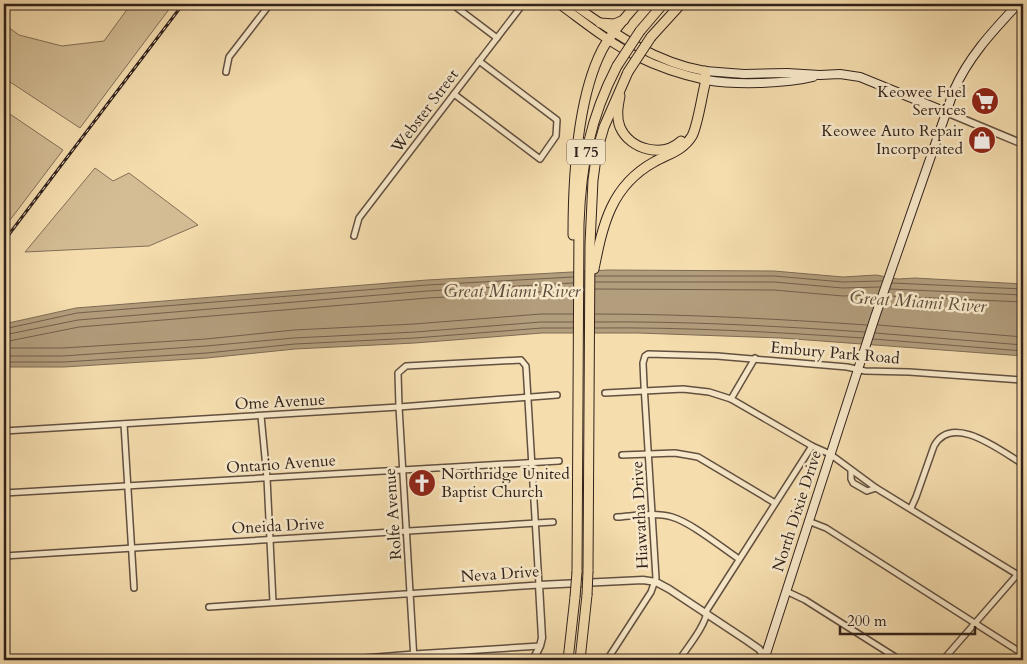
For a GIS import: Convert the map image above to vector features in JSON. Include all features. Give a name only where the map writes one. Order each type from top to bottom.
[{"type":"highway","points":[[568,660],[577,572],[579,278],[573,206],[575,177],[584,104],[602,50],[637,4]]},
{"type":"highway","name":"I 75","points":[[576,244],[581,182],[597,109],[617,66],[640,31],[663,4]]},
{"type":"highway","name":"I 75","points":[[580,660],[588,571],[590,244],[591,205],[597,150],[607,120],[628,72],[651,37],[681,4]]},
{"type":"highway","points":[[600,23],[614,24],[624,19]]},
{"type":"highway","points":[[623,82],[618,106],[618,118],[621,128],[634,143],[642,148],[653,150],[666,149],[678,144],[685,136],[692,124],[704,76]]},
{"type":"highway","points":[[590,288],[600,241],[610,208],[627,183],[639,172],[655,161],[673,154],[693,134],[704,76]]},
{"type":"main road","points":[[559,4],[611,36],[635,56],[681,74],[704,76],[788,73],[848,75],[867,79],[946,112]]},
{"type":"main road","points":[[573,4],[600,23],[611,36]]},
{"type":"main road","name":"North Dixie Drive","points":[[766,659],[808,521],[874,317],[958,80],[971,58],[988,36],[1018,4]]},
{"type":"street","points":[[226,72],[229,57],[270,4]]},
{"type":"street","points":[[452,4],[497,38]]},
{"type":"street","name":"Webster Street","points":[[354,236],[359,218],[523,4]]},
{"type":"street","points":[[454,94],[540,159],[556,136],[557,120],[479,61]]},
{"type":"street","points":[[946,112],[1023,144]]},
{"type":"street","name":"Embury Park Road","points":[[645,356],[648,354],[692,354],[755,358],[847,367],[865,371],[1023,380]]},
{"type":"street","name":"Hiawatha Drive","points":[[607,660],[656,582],[643,362],[645,356]]},
{"type":"street","points":[[731,399],[755,358]]},
{"type":"street","name":"Rolfe Avenue","points":[[414,660],[398,374],[402,368],[418,365],[518,359],[523,361],[526,366],[528,398]]},
{"type":"street","points":[[605,393],[698,390],[731,399],[812,446],[830,454],[876,488],[1023,578]]},
{"type":"street","name":"Ome Avenue","points":[[4,431],[261,416],[557,395]]},
{"type":"street","points":[[528,398],[542,638],[533,660]]},
{"type":"street","points":[[261,416],[267,478],[273,602]]},
{"type":"street","points":[[124,424],[134,588]]},
{"type":"street","points":[[910,508],[916,497],[934,446],[938,439],[947,433],[957,431],[969,434],[1023,464]]},
{"type":"street","points":[[679,660],[707,614],[707,610],[812,446]]},
{"type":"street","points":[[622,455],[675,453],[698,457],[775,502]]},
{"type":"street","name":"Ontario Avenue","points":[[4,493],[559,460]]},
{"type":"street","points":[[852,471],[851,479],[859,487],[867,491],[876,488]]},
{"type":"street","points":[[617,517],[653,515],[680,520],[739,559]]},
{"type":"street","points":[[808,521],[826,528],[1023,654]]},
{"type":"street","name":"Oneida Drive","points":[[4,556],[553,522]]},
{"type":"street","points":[[943,660],[1023,568]]},
{"type":"street","name":"Neva Drive","points":[[209,607],[643,580],[656,582],[707,614],[758,649],[766,659]]},
{"type":"street","points":[[786,591],[805,600],[900,660]]},
{"type":"street","points":[[339,660],[540,646]]},
{"type":"shaded area","points":[[131,4],[173,4],[80,128],[4,78],[4,24],[19,35],[62,46],[104,41]]},
{"type":"shaded area","points":[[4,110],[63,150],[4,228]]},
{"type":"shaded area","points":[[95,168],[113,181],[129,173],[198,225],[149,246],[25,252]]},
{"type":"water","name":"Great Miami River","points":[[608,270],[774,271],[843,277],[876,275],[898,279],[915,278],[1023,284],[1023,356],[781,338],[638,333],[542,333],[415,343],[295,349],[207,358],[64,367],[4,367],[4,324],[76,308],[427,280]]},
{"type":"railway","points":[[4,241],[183,4]]},
{"type":"place","name":"Keowee Fuel Services","points":[[985,101]]},
{"type":"place","name":"Keowee Auto Repair Incorporated","points":[[982,140]]},
{"type":"place","name":"Northridge United Baptist Church","points":[[422,483]]}]
